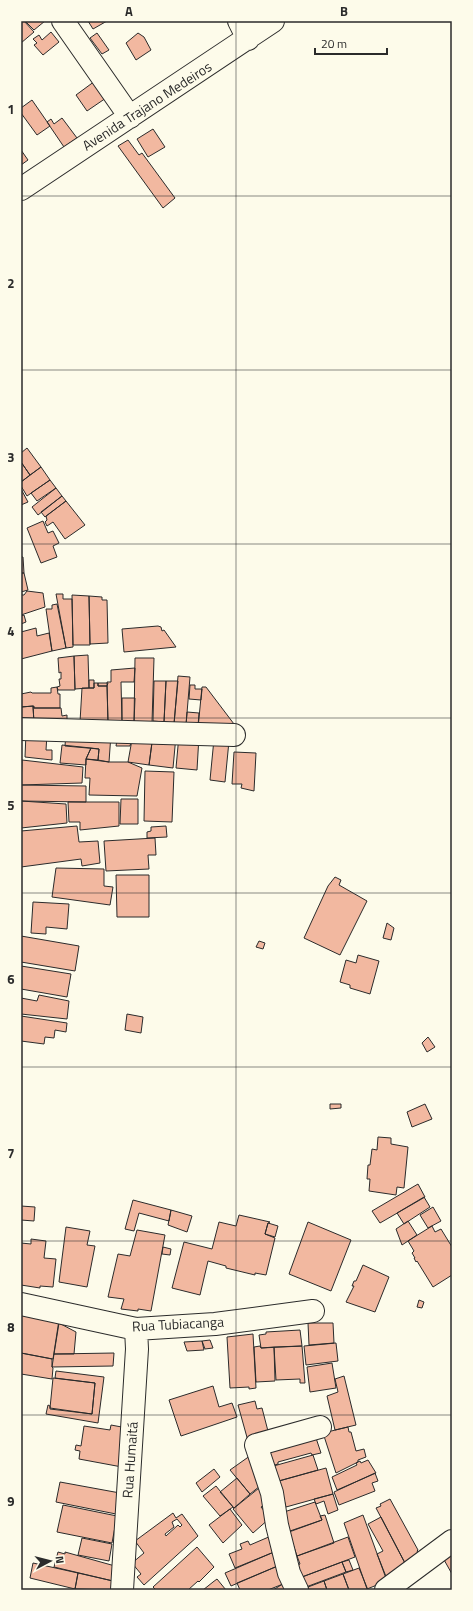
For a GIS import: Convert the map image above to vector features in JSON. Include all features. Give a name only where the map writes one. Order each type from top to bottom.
[{"type":"street","points":[[63,21],[130,118]]},
{"type":"street","name":"Avenida Trajano Medeiros","points":[[21,189],[130,118],[244,30],[273,21]]},
{"type":"street","points":[[21,729],[234,734]]},
{"type":"street","name":"Rua Tubiacanga","points":[[21,1304],[136,1329],[215,1324],[313,1311]]},
{"type":"street","name":"Rua Humaitá","points":[[124,1589],[137,1348],[136,1329]]},
{"type":"street","points":[[297,1590],[289,1573],[277,1525],[272,1493],[256,1446],[320,1427]]},
{"type":"street","points":[[386,1590],[452,1541]]},
{"type":"building","points":[[21,21],[24,21],[34,32],[21,43]]},
{"type":"building","points":[[25,21],[45,21],[34,30]]},
{"type":"building","points":[[88,21],[107,21],[93,29]]},
{"type":"building","points":[[51,32],[59,42],[43,55],[34,45],[37,43],[33,39],[39,35],[42,40]]},
{"type":"building","points":[[97,33],[109,50],[102,54],[90,38]]},
{"type":"building","points":[[138,33],[144,37],[151,50],[136,60],[126,43]]},
{"type":"building","points":[[95,81],[106,98],[87,111],[76,95]]},
{"type":"building","points":[[32,100],[50,126],[37,135],[21,113],[21,108]]},
{"type":"building","points":[[62,118],[77,138],[64,147],[47,122],[51,119],[54,124]]},
{"type":"building","points":[[153,129],[165,147],[148,157],[137,139]]},
{"type":"building","points":[[128,140],[139,155],[142,153],[175,198],[163,208],[118,146]]},
{"type":"building","points":[[21,150],[28,160],[21,165]]},
{"type":"building","points":[[27,448],[41,467],[30,475],[21,462],[21,453]]},
{"type":"building","points":[[21,462],[30,475],[21,482]]},
{"type":"building","points":[[41,467],[50,480],[27,496],[21,486],[21,482]]},
{"type":"building","points":[[50,480],[56,488],[37,501],[31,493]]},
{"type":"building","points":[[56,488],[62,496],[38,515],[32,507]]},
{"type":"building","points":[[21,489],[28,502],[21,505]]},
{"type":"building","points":[[62,496],[66,501],[45,517],[41,512]]},
{"type":"building","points":[[66,501],[85,525],[65,539],[53,522],[47,526],[45,522],[47,520],[46,516]]},
{"type":"building","points":[[43,521],[48,533],[53,531],[59,543],[53,546],[57,557],[41,563],[27,528]]},
{"type":"building","points":[[21,557],[23,557],[24,573],[21,573]]},
{"type":"building","points":[[21,573],[24,573],[28,590],[21,592]]},
{"type":"building","points":[[27,591],[43,593],[45,607],[21,615],[21,595],[24,595]]},
{"type":"building","points":[[56,594],[63,594],[63,599],[72,599],[73,647],[66,648]]},
{"type":"building","points":[[72,595],[89,596],[90,645],[73,645]]},
{"type":"building","points":[[89,596],[102,597],[102,600],[107,600],[108,643],[90,644]]},
{"type":"building","points":[[57,604],[66,648],[52,651],[46,609],[52,609],[52,605]]},
{"type":"building","points":[[24,615],[26,622],[21,624],[21,616]]},
{"type":"building","points":[[161,627],[162,631],[164,630],[176,647],[124,652],[122,629]]},
{"type":"building","points":[[36,628],[37,636],[49,633],[52,651],[21,659],[21,632]]},
{"type":"building","points":[[88,655],[89,688],[75,689],[74,656]]},
{"type":"building","points":[[74,656],[75,690],[58,690],[57,687],[60,686],[59,679],[61,679],[61,672],[59,673],[58,658]]},
{"type":"building","points":[[135,658],[154,658],[152,723],[134,723]]},
{"type":"building","points":[[135,668],[134,682],[121,682],[122,723],[108,723],[107,682],[111,682],[111,670]]},
{"type":"building","points":[[178,676],[190,677],[186,725],[174,725]]},
{"type":"building","points":[[89,680],[94,680],[94,688],[89,688]]},
{"type":"building","points":[[154,681],[166,681],[164,722],[153,721]]},
{"type":"building","points":[[166,681],[178,681],[174,723],[164,722]]},
{"type":"building","points":[[94,683],[98,683],[98,686],[107,686],[108,723],[80,722],[82,688],[94,688]]},
{"type":"building","points":[[98,683],[108,683],[107,686],[98,686]]},
{"type":"building","points":[[190,685],[195,685],[195,689],[202,689],[201,700],[189,699]]},
{"type":"building","points":[[57,687],[58,694],[60,694],[60,708],[34,708],[34,706],[21,707],[21,694],[31,692],[51,693],[51,688]]},
{"type":"building","points":[[202,687],[206,687],[234,724],[198,728]]},
{"type":"building","points":[[122,698],[135,698],[134,723],[122,723]]},
{"type":"building","points":[[33,706],[34,708],[61,708],[62,716],[67,715],[67,722],[34,723]]},
{"type":"building","points":[[33,706],[34,723],[21,723],[21,707]]},
{"type":"building","points":[[187,712],[199,713],[198,726],[186,725]]},
{"type":"building","points":[[66,732],[111,734],[109,762],[98,760],[99,749],[65,746]]},
{"type":"building","points":[[26,733],[47,734],[46,750],[52,750],[52,760],[25,757]]},
{"type":"building","points":[[133,734],[153,735],[149,765],[128,762]]},
{"type":"building","points":[[133,734],[130,746],[116,746],[117,740]]},
{"type":"building","points":[[153,735],[176,736],[173,768],[149,765]]},
{"type":"building","points":[[179,735],[199,736],[197,770],[176,768]]},
{"type":"building","points":[[214,739],[229,741],[225,782],[210,780]]},
{"type":"building","points":[[62,745],[91,748],[86,759],[86,765],[60,763]]},
{"type":"building","points":[[91,748],[99,749],[98,760],[86,759]]},
{"type":"building","points":[[234,752],[256,753],[254,791],[241,788],[242,784],[232,784]]},
{"type":"building","points":[[86,759],[109,762],[128,762],[142,768],[137,796],[89,795],[90,778],[85,778]]},
{"type":"building","points":[[22,760],[83,767],[82,783],[21,785]]},
{"type":"building","points":[[145,771],[174,772],[172,822],[144,821]]},
{"type":"building","points":[[21,785],[86,786],[86,802],[21,801]]},
{"type":"building","points":[[121,799],[138,799],[138,824],[120,824]]},
{"type":"building","points":[[21,801],[66,804],[67,823],[21,828]]},
{"type":"building","points":[[68,802],[119,802],[119,826],[80,830],[80,822],[69,822]]},
{"type":"building","points":[[77,826],[79,842],[98,841],[100,863],[82,866],[81,859],[21,867],[21,831]]},
{"type":"building","points":[[166,826],[167,837],[147,838],[147,832],[151,831],[151,827]]},
{"type":"building","points":[[155,838],[156,855],[148,855],[149,869],[106,871],[104,841]]},
{"type":"building","points":[[56,868],[104,869],[104,886],[113,887],[110,905],[52,897]]},
{"type":"building","points":[[116,875],[149,875],[149,917],[117,917]]},
{"type":"building","points":[[335,877],[341,880],[339,885],[367,901],[340,955],[304,938],[328,886]]},
{"type":"building","points":[[33,902],[69,904],[67,929],[46,927],[46,934],[31,933]]},
{"type":"building","points":[[387,923],[394,928],[391,940],[383,938]]},
{"type":"building","points":[[21,936],[79,946],[75,971],[21,962]]},
{"type":"building","points":[[259,941],[265,943],[263,949],[256,947]]},
{"type":"building","points":[[358,955],[379,961],[370,994],[350,988],[350,985],[340,982],[346,960],[356,963]]},
{"type":"building","points":[[21,966],[71,974],[67,997],[21,989]]},
{"type":"building","points":[[39,995],[69,1001],[67,1019],[21,1014],[21,998],[37,1001]]},
{"type":"building","points":[[127,1014],[143,1017],[141,1033],[125,1030]]},
{"type":"building","points":[[21,1016],[67,1023],[66,1032],[55,1030],[54,1038],[45,1037],[44,1044],[21,1041]]},
{"type":"building","points":[[428,1037],[435,1047],[427,1052],[422,1043]]},
{"type":"building","points":[[330,1104],[341,1104],[341,1108],[330,1109]]},
{"type":"building","points":[[425,1104],[432,1119],[412,1127],[407,1112]]},
{"type":"building","points":[[378,1137],[391,1138],[391,1144],[408,1147],[404,1188],[397,1187],[396,1195],[369,1191],[370,1179],[367,1179],[368,1165],[370,1165],[372,1149],[377,1150]]},
{"type":"building","points":[[418,1184],[425,1197],[380,1223],[372,1211]]},
{"type":"building","points":[[424,1197],[430,1207],[404,1224],[397,1213]]},
{"type":"building","points":[[133,1200],[171,1210],[169,1221],[139,1213],[134,1231],[125,1229]]},
{"type":"building","points":[[21,1206],[35,1207],[34,1221],[21,1220]]},
{"type":"building","points":[[433,1207],[441,1221],[428,1228],[420,1215]]},
{"type":"building","points":[[171,1210],[192,1216],[187,1232],[168,1225]]},
{"type":"building","points":[[239,1215],[270,1222],[268,1223],[265,1234],[275,1238],[266,1275],[255,1273],[255,1275],[226,1268],[226,1266],[208,1261],[200,1295],[172,1288],[184,1242],[212,1249],[219,1222],[236,1226]]},
{"type":"building","points":[[408,1221],[417,1235],[402,1245],[396,1229]]},
{"type":"building","points":[[308,1222],[351,1240],[331,1291],[289,1274]]},
{"type":"building","points":[[268,1223],[278,1226],[275,1237],[265,1234]]},
{"type":"building","points":[[432,1226],[435,1232],[441,1229],[452,1247],[452,1275],[433,1287],[417,1261],[416,1262],[412,1253],[414,1251],[408,1241]]},
{"type":"building","points":[[66,1227],[90,1231],[87,1245],[95,1246],[87,1287],[59,1282]]},
{"type":"building","points":[[137,1230],[165,1235],[151,1311],[121,1309],[124,1299],[108,1297],[118,1254],[130,1256]]},
{"type":"building","points":[[31,1239],[46,1241],[44,1258],[56,1259],[53,1287],[40,1286],[40,1288],[21,1285],[21,1243],[31,1244]]},
{"type":"building","points":[[163,1247],[171,1249],[170,1255],[162,1254]]},
{"type":"building","points":[[363,1265],[389,1277],[375,1312],[346,1302],[354,1286],[352,1286],[354,1281],[356,1281]]},
{"type":"building","points":[[419,1300],[424,1302],[422,1308],[417,1307]]},
{"type":"building","points":[[21,1313],[59,1320],[53,1359],[21,1353]]},
{"type":"building","points":[[59,1323],[76,1332],[74,1354],[54,1354]]},
{"type":"building","points":[[308,1323],[333,1323],[334,1343],[309,1345]]},
{"type":"building","points":[[300,1330],[302,1346],[261,1348],[259,1335],[266,1334],[266,1332]]},
{"type":"building","points":[[253,1334],[256,1388],[230,1388],[227,1337]]},
{"type":"building","points":[[210,1340],[213,1348],[205,1349],[202,1341]]},
{"type":"building","points":[[202,1341],[204,1350],[187,1351],[184,1342]]},
{"type":"building","points":[[336,1343],[338,1361],[306,1365],[304,1346]]},
{"type":"building","points":[[260,1346],[261,1348],[274,1347],[275,1381],[256,1382],[254,1347]]},
{"type":"building","points":[[302,1346],[305,1383],[300,1383],[300,1379],[276,1380],[274,1347]]},
{"type":"building","points":[[21,1353],[52,1359],[52,1379],[21,1374]]},
{"type":"building","points":[[114,1353],[113,1366],[52,1367],[54,1354]]},
{"type":"building","points":[[332,1363],[336,1388],[310,1392],[307,1367]]},
{"type":"building","points":[[56,1371],[104,1377],[98,1423],[46,1414],[48,1405],[50,1406],[50,1409],[92,1414],[95,1383],[55,1378]]},
{"type":"building","points":[[344,1376],[356,1425],[335,1430],[327,1396],[338,1392],[335,1379]]},
{"type":"building","points":[[53,1378],[95,1383],[92,1414],[50,1408]]},
{"type":"building","points":[[213,1386],[219,1407],[232,1403],[237,1417],[181,1436],[169,1400]]},
{"type":"building","points":[[255,1401],[257,1409],[262,1408],[269,1435],[248,1441],[238,1405]]},
{"type":"building","points":[[111,1425],[127,1428],[122,1467],[79,1459],[80,1451],[75,1450],[76,1445],[81,1446],[84,1426],[110,1430]]},
{"type":"building","points":[[348,1427],[349,1432],[351,1432],[356,1451],[364,1449],[366,1457],[336,1473],[323,1433]]},
{"type":"building","points":[[315,1435],[321,1453],[312,1455],[311,1453],[278,1462],[278,1464],[268,1467],[262,1449]]},
{"type":"building","points":[[254,1453],[265,1482],[250,1494],[230,1470]]},
{"type":"building","points":[[313,1455],[318,1470],[275,1482],[270,1467]]},
{"type":"building","points":[[368,1460],[376,1473],[337,1490],[332,1477],[357,1465],[356,1463],[360,1461],[361,1463]]},
{"type":"building","points":[[326,1468],[333,1494],[286,1507],[279,1481]]},
{"type":"building","points":[[214,1469],[220,1477],[202,1492],[196,1483]]},
{"type":"building","points":[[375,1473],[378,1481],[372,1483],[375,1491],[339,1505],[334,1492]]},
{"type":"building","points":[[237,1478],[250,1494],[234,1508],[220,1492]]},
{"type":"building","points":[[60,1482],[120,1493],[116,1514],[56,1502]]},
{"type":"building","points":[[264,1484],[269,1502],[261,1507],[270,1518],[253,1533],[233,1509]]},
{"type":"building","points":[[216,1486],[233,1507],[220,1516],[203,1496]]},
{"type":"building","points":[[333,1494],[338,1510],[328,1514],[324,1501],[316,1504],[314,1499]]},
{"type":"building","points":[[390,1499],[421,1558],[406,1565],[376,1508],[381,1506],[380,1504]]},
{"type":"building","points":[[315,1502],[322,1520],[290,1531],[284,1512]]},
{"type":"building","points":[[63,1505],[117,1516],[112,1543],[57,1532]]},
{"type":"building","points":[[230,1509],[242,1525],[223,1543],[209,1525]]},
{"type":"building","points":[[173,1513],[176,1518],[182,1514],[198,1536],[144,1585],[137,1577],[141,1574],[132,1563],[144,1553],[135,1541]],"holes":[[[177,1519],[182,1525],[180,1527],[178,1525],[166,1536],[165,1534],[174,1527],[172,1522]]]},
{"type":"building","points":[[325,1515],[334,1543],[297,1556],[289,1532],[322,1520],[320,1516]]},
{"type":"building","points":[[363,1515],[387,1581],[367,1589],[344,1523]]},
{"type":"building","points":[[381,1517],[406,1565],[387,1579],[377,1554],[383,1551],[368,1524]]},
{"type":"building","points":[[271,1536],[274,1552],[235,1568],[229,1554],[242,1549],[240,1544],[248,1541],[250,1545]]},
{"type":"building","points":[[348,1537],[355,1557],[302,1577],[297,1556]]},
{"type":"building","points":[[82,1538],[112,1544],[109,1561],[78,1555]]},
{"type":"building","points":[[197,1547],[214,1567],[199,1582],[198,1581],[188,1590],[156,1590],[153,1587]]},
{"type":"building","points":[[58,1552],[65,1554],[65,1552],[115,1566],[113,1581],[54,1567]]},
{"type":"building","points":[[274,1552],[280,1565],[231,1586],[225,1573]]},
{"type":"building","points":[[452,1553],[452,1574],[443,1558]]},
{"type":"building","points":[[349,1560],[353,1570],[346,1572],[342,1562]]},
{"type":"building","points":[[342,1562],[346,1572],[306,1587],[302,1577]]},
{"type":"building","points":[[33,1563],[78,1573],[75,1589],[30,1578]]},
{"type":"building","points":[[280,1565],[288,1582],[268,1590],[240,1590],[237,1583]]},
{"type":"building","points":[[359,1568],[368,1590],[349,1590],[343,1574]]},
{"type":"building","points":[[78,1573],[113,1581],[111,1590],[75,1589]]},
{"type":"building","points":[[343,1574],[349,1590],[327,1590],[324,1581]]},
{"type":"building","points":[[217,1579],[226,1590],[203,1590],[213,1582]]},
{"type":"building","points":[[324,1581],[327,1590],[309,1590],[308,1587]]},
{"type":"building","points":[[286,1582],[290,1590],[273,1590]]}]
